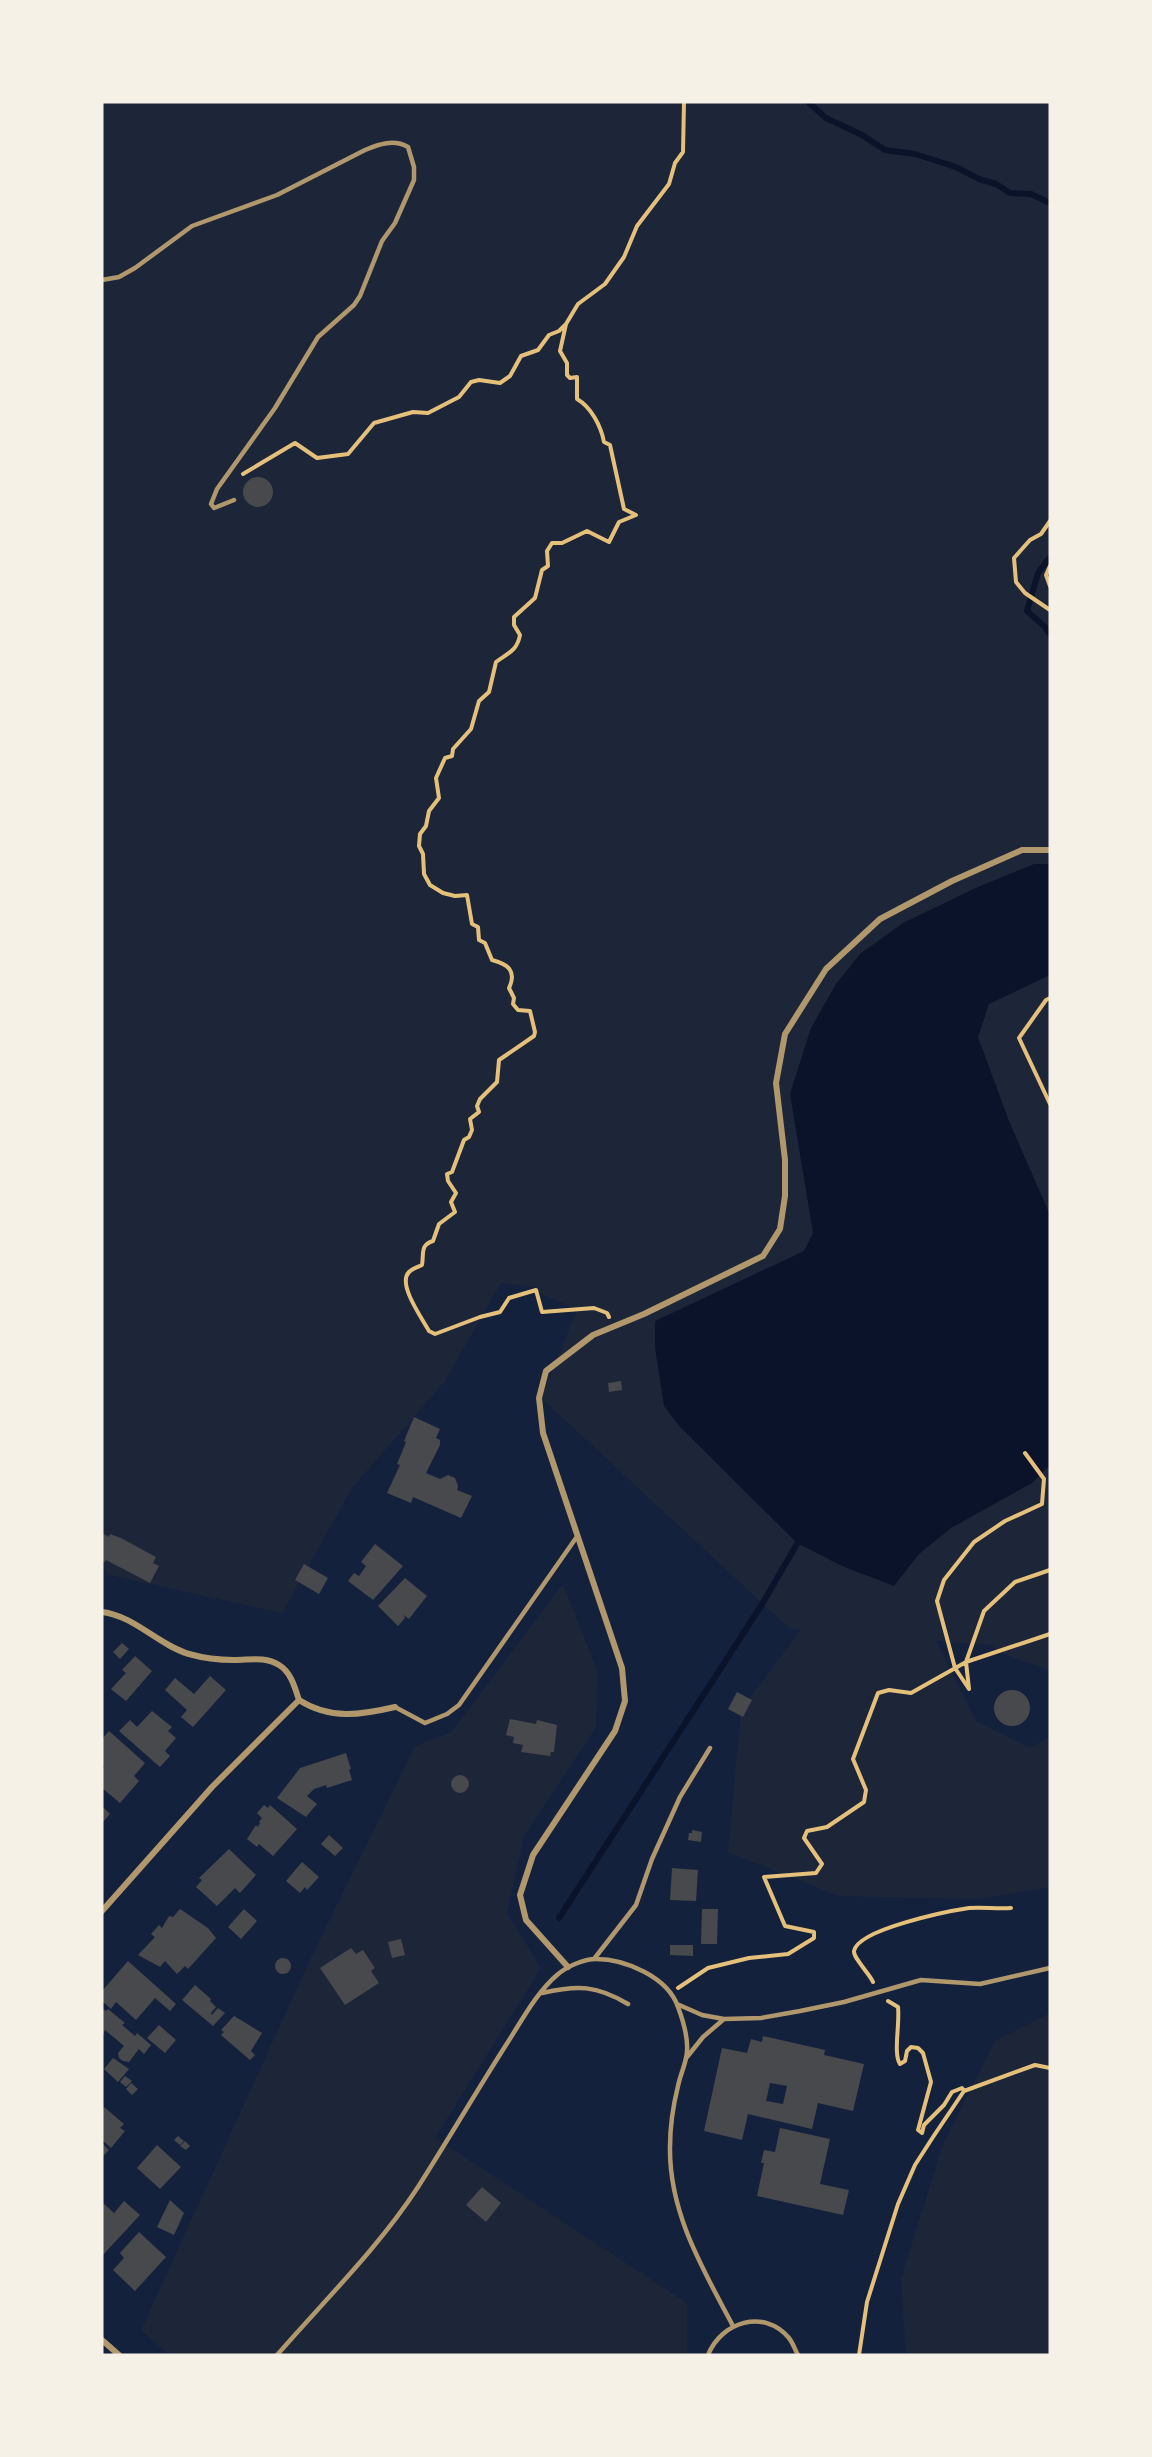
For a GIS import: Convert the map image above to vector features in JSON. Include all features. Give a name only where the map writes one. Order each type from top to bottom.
[{"type":"street","points":[[568,1967],[526,1920],[520,1895],[533,1855],[615,1731],[625,1701],[622,1668],[576,1538],[543,1433],[539,1398],[546,1371],[593,1335],[676,1299],[763,1256],[780,1229],[785,1196],[785,1160],[776,1083],[785,1034],[826,969],[880,919],[952,881],[1022,850],[1050,850]]},
{"type":"street","points":[[102,1612],[128,1620],[168,1645],[188,1654],[210,1658],[270,1660],[282,1667],[290,1677],[299,1701],[312,1709],[343,1716],[367,1714],[395,1707]]},
{"type":"street","points":[[102,1911],[212,1787],[299,1701]]},
{"type":"street","points":[[102,2340],[119,2355]]},
{"type":"lane","points":[[102,280],[119,277],[192,226],[277,195],[365,150],[393,142],[408,147],[414,167],[414,180],[395,223],[382,241],[360,296],[354,305],[318,337],[275,408],[217,489],[211,504],[214,508],[219,508],[234,500]]},
{"type":"lane","points":[[395,1707],[425,1723],[447,1714],[459,1705],[576,1538]]},
{"type":"lane","points":[[594,1959],[636,1905],[652,1859],[676,1808],[710,1748]]},
{"type":"lane","points":[[277,2355],[396,2218],[418,2187],[518,2026],[542,1993],[556,1976],[568,1967],[594,1959],[620,1962],[655,1978],[677,2004],[686,2032],[687,2057],[673,2108],[670,2148],[673,2180],[693,2251],[732,2326]]},
{"type":"lane","points":[[677,2004],[702,2015],[724,2019],[761,2018],[844,2002],[921,1980],[980,1984],[1050,1968]]},
{"type":"lane","points":[[542,1993],[565,1988],[591,1988],[608,1992],[628,2004]]},
{"type":"lane","points":[[687,2057],[703,2037],[724,2019]]},
{"type":"lane","points":[[708,2355],[718,2337],[732,2326],[751,2321],[769,2324],[788,2337],[798,2355]]},
{"type":"path","points":[[240,475],[295,443],[317,458],[348,454],[374,423],[413,412],[428,412],[459,397],[471,382],[479,380],[500,383],[510,376],[521,356],[538,350],[549,335],[559,331],[578,304],[605,284],[624,257],[637,226],[669,184],[675,163],[683,152],[684,102]]},
{"type":"path","points":[[566,324],[560,351],[567,363],[567,375],[570,378],[577,377],[577,399],[585,404],[602,431],[604,442],[610,445],[624,508],[636,515],[619,522],[609,542],[587,531],[562,543],[552,543],[547,551],[548,566],[542,570],[535,598],[514,617],[514,625],[520,636],[519,645],[512,653],[496,662],[489,692],[479,701],[471,729],[453,749],[452,756],[445,758],[436,778],[439,798],[429,811],[426,826],[420,834],[419,846],[423,854],[424,874],[430,885],[443,893],[455,896],[467,895],[472,924],[478,927],[479,940],[485,943],[492,960],[506,964],[512,972],[513,980],[509,988],[514,998],[513,1004],[518,1010],[530,1011],[535,1032],[534,1036],[499,1060],[498,1082],[480,1100],[477,1106],[479,1112],[470,1119],[472,1130],[469,1137],[464,1140],[453,1172],[447,1174],[448,1181],[456,1193],[451,1202],[455,1212],[439,1224],[433,1241],[426,1243],[422,1249],[422,1265],[408,1273],[405,1279],[406,1292],[429,1331],[435,1334],[500,1312],[509,1298],[536,1290],[543,1312],[594,1308],[607,1313],[613,1327]]},
{"type":"path","points":[[1050,521],[1041,534],[1030,540],[1014,558],[1016,582],[1025,593],[1050,610]]},
{"type":"path","points":[[1050,566],[1046,575],[1050,586]]},
{"type":"path","points":[[1050,998],[1046,1000],[1018,1038],[1050,1104]]},
{"type":"path","points":[[1025,1453],[1044,1479],[1042,1504],[1005,1521],[974,1542],[944,1580],[937,1601],[955,1668],[969,1689],[966,1662],[984,1611],[1015,1582],[1050,1570]]},
{"type":"path","points":[[670,1993],[708,1968],[749,1958],[788,1954],[814,1938],[814,1932],[785,1926],[764,1877],[816,1873],[822,1864],[804,1838],[807,1831],[827,1827],[864,1802],[866,1790],[853,1759],[878,1693],[889,1690],[911,1693],[966,1662],[1050,1634]]},
{"type":"path","points":[[964,2091],[962,2088],[952,2092],[924,2126],[922,2133],[918,2130],[931,2082],[922,2053],[918,2048],[911,2047],[907,2051],[905,2061],[900,2064],[896,2058],[900,2025],[898,2007],[876,1992],[871,1977],[855,1957],[855,1948],[859,1942],[920,1918],[971,1908],[1011,1908]]},
{"type":"path","points":[[860,2355],[867,2302],[898,2204],[915,2165],[964,2091],[1035,2065],[1050,2068]]},
{"type":"shaded area","points":[[102,102],[1050,102],[1050,1671],[999,1652],[992,1645],[936,1641],[976,1721],[1030,1748],[1050,1736],[1050,1887],[977,1899],[839,1896],[728,1852],[741,1710],[801,1630],[789,1628],[541,1398],[577,1310],[534,1290],[535,1287],[501,1283],[445,1381],[352,1488],[282,1613],[109,1575],[102,1566]]},
{"type":"shaded area","points":[[1034,864],[1050,864],[1050,975],[989,1004],[978,1037],[1009,1121],[1050,1215],[1050,1465],[1032,1483],[951,1528],[919,1554],[894,1586],[842,1566],[797,1543],[680,1427],[664,1406],[655,1348],[655,1321],[804,1251],[813,1233],[790,1094],[811,1028],[836,984],[860,954],[903,923],[978,887]]},
{"type":"shaded area","points":[[563,1584],[598,1672],[596,1727],[524,1836],[507,1913],[541,1968],[435,2138],[687,2303],[687,2355],[169,2355],[141,2330],[310,1960],[415,1746],[452,1732]]},
{"type":"shaded area","points":[[1050,2013],[1050,2355],[906,2355],[901,2279],[943,2144],[995,2041]]},
{"type":"building","points":[[258,477],[269,481],[273,492],[269,503],[258,507],[247,503],[243,492],[247,481]]},
{"type":"building","points":[[621,1381],[622,1390],[609,1392],[608,1383]]},
{"type":"building","points":[[414,1417],[440,1429],[436,1438],[440,1440],[440,1445],[426,1473],[440,1479],[448,1475],[455,1478],[457,1490],[472,1496],[461,1518],[413,1497],[411,1503],[387,1493],[400,1465],[397,1464]]},
{"type":"building","points":[[102,1533],[109,1537],[110,1534],[121,1538],[156,1557],[153,1563],[159,1566],[150,1583],[106,1560],[102,1561]]},
{"type":"building","points":[[375,1544],[403,1566],[373,1600],[348,1581],[354,1573],[359,1576],[366,1566],[361,1562]]},
{"type":"building","points":[[304,1564],[328,1578],[319,1594],[295,1580]]},
{"type":"building","points":[[405,1578],[427,1596],[409,1619],[404,1615],[405,1618],[398,1626],[378,1606]]},
{"type":"building","points":[[122,1643],[129,1649],[120,1659],[113,1652]]},
{"type":"building","points":[[135,1656],[152,1671],[126,1701],[111,1689],[126,1673],[122,1670]]},
{"type":"building","points":[[210,1676],[226,1690],[193,1727],[181,1717],[187,1710],[165,1690],[175,1678],[194,1694]]},
{"type":"building","points":[[1012,1690],[1025,1695],[1030,1708],[1025,1721],[1012,1726],[999,1721],[994,1708],[999,1695]]},
{"type":"building","points":[[737,1692],[752,1700],[743,1717],[728,1709]]},
{"type":"building","points":[[152,1711],[172,1727],[168,1731],[176,1738],[165,1751],[170,1756],[160,1767],[119,1731],[130,1720],[137,1727]]},
{"type":"building","points":[[510,1719],[536,1724],[537,1720],[557,1725],[554,1752],[551,1752],[550,1756],[521,1752],[523,1745],[513,1743],[514,1737],[506,1735]]},
{"type":"building","points":[[109,1731],[145,1763],[134,1776],[139,1781],[120,1803],[102,1788],[102,1769],[104,1767],[102,1765],[102,1739]]},
{"type":"building","points":[[346,1753],[352,1780],[327,1788],[326,1785],[314,1789],[307,1796],[317,1804],[306,1817],[277,1798],[300,1768]]},
{"type":"building","points":[[460,1775],[466,1778],[469,1784],[466,1790],[460,1793],[454,1790],[451,1784],[454,1778]]},
{"type":"building","points":[[264,1805],[268,1808],[270,1805],[297,1829],[273,1856],[259,1844],[257,1847],[247,1839],[256,1825],[258,1827],[260,1823],[262,1818],[257,1813]]},
{"type":"building","points":[[102,1806],[110,1814],[102,1823]]},
{"type":"building","points":[[692,1830],[702,1832],[701,1842],[688,1840]]},
{"type":"building","points":[[329,1835],[343,1848],[335,1856],[321,1844]]},
{"type":"building","points":[[229,1849],[256,1875],[240,1893],[235,1888],[217,1906],[196,1887],[202,1880],[199,1878]]},
{"type":"building","points":[[302,1862],[319,1877],[307,1890],[305,1887],[300,1893],[286,1881]]},
{"type":"building","points":[[672,1868],[698,1870],[696,1901],[670,1900]]},
{"type":"building","points":[[180,1909],[208,1928],[216,1938],[188,1969],[185,1966],[177,1974],[165,1961],[160,1967],[138,1955],[155,1937],[151,1934],[159,1925],[162,1928],[169,1916],[173,1917]]},
{"type":"building","points":[[244,1909],[257,1921],[241,1939],[228,1927]]},
{"type":"building","points":[[702,1909],[718,1909],[717,1944],[701,1944]]},
{"type":"building","points":[[401,1939],[405,1955],[392,1958],[388,1942]]},
{"type":"building","points":[[670,1945],[693,1945],[693,1956],[670,1955]]},
{"type":"building","points":[[351,1948],[356,1954],[363,1950],[375,1968],[371,1971],[379,1983],[345,2005],[320,1968]]},
{"type":"building","points":[[283,1958],[291,1966],[283,1974],[275,1966]]},
{"type":"building","points":[[128,1961],[176,2004],[170,2011],[155,1998],[136,2020],[116,2002],[111,2009],[102,2001],[102,1991]]},
{"type":"building","points":[[195,1985],[211,1999],[210,2001],[216,2007],[212,2015],[218,2008],[225,2013],[213,2026],[182,2000]]},
{"type":"building","points":[[102,2008],[106,2011],[108,2009],[125,2023],[122,2025],[135,2036],[137,2033],[151,2045],[144,2054],[139,2049],[129,2062],[119,2058],[118,2053],[124,2046],[105,2030],[102,2038]]},
{"type":"building","points":[[234,2016],[262,2033],[251,2051],[255,2055],[250,2060],[221,2035],[224,2032],[221,2030]]},
{"type":"building","points":[[159,2025],[176,2040],[165,2053],[147,2038]]},
{"type":"building","points":[[763,2036],[825,2050],[824,2055],[864,2064],[853,2111],[818,2103],[812,2129],[748,2114],[742,2140],[704,2131],[722,2048],[747,2053],[751,2039],[762,2042]],"holes":[[[770,2083],[787,2086],[783,2104],[766,2101]]]},
{"type":"building","points":[[113,2058],[129,2069],[118,2082],[104,2069]]},
{"type":"building","points":[[125,2076],[132,2081],[126,2087],[120,2082]]},
{"type":"building","points":[[131,2083],[138,2089],[132,2095],[126,2089]]},
{"type":"building","points":[[104,2107],[124,2124],[120,2128],[125,2131],[111,2148],[102,2140],[102,2110]]},
{"type":"building","points":[[780,2128],[830,2139],[820,2184],[849,2190],[843,2215],[757,2196],[764,2163],[761,2163],[764,2150],[775,2152]]},
{"type":"building","points":[[178,2136],[184,2141],[180,2145],[174,2140]]},
{"type":"building","points":[[185,2141],[190,2146],[186,2150],[180,2146]]},
{"type":"building","points":[[102,2143],[109,2150],[102,2157]]},
{"type":"building","points":[[157,2145],[181,2167],[160,2189],[137,2168]]},
{"type":"building","points":[[482,2187],[501,2203],[486,2222],[466,2205]]},
{"type":"building","points":[[170,2200],[184,2213],[174,2235],[157,2227]]},
{"type":"building","points":[[124,2201],[140,2215],[102,2256],[102,2202],[114,2213]]},
{"type":"building","points":[[139,2232],[166,2257],[135,2291],[113,2270],[124,2258],[120,2253]]},
{"type":"waterway","points":[[808,102],[826,118],[862,135],[885,150],[915,154],[956,167],[979,179],[996,184],[1010,193],[1031,194],[1050,203]]},
{"type":"waterway","points":[[1050,557],[1038,573],[1027,611],[1045,627],[1050,635]]},
{"type":"waterway","points":[[559,1918],[761,1606],[801,1537]]}]
